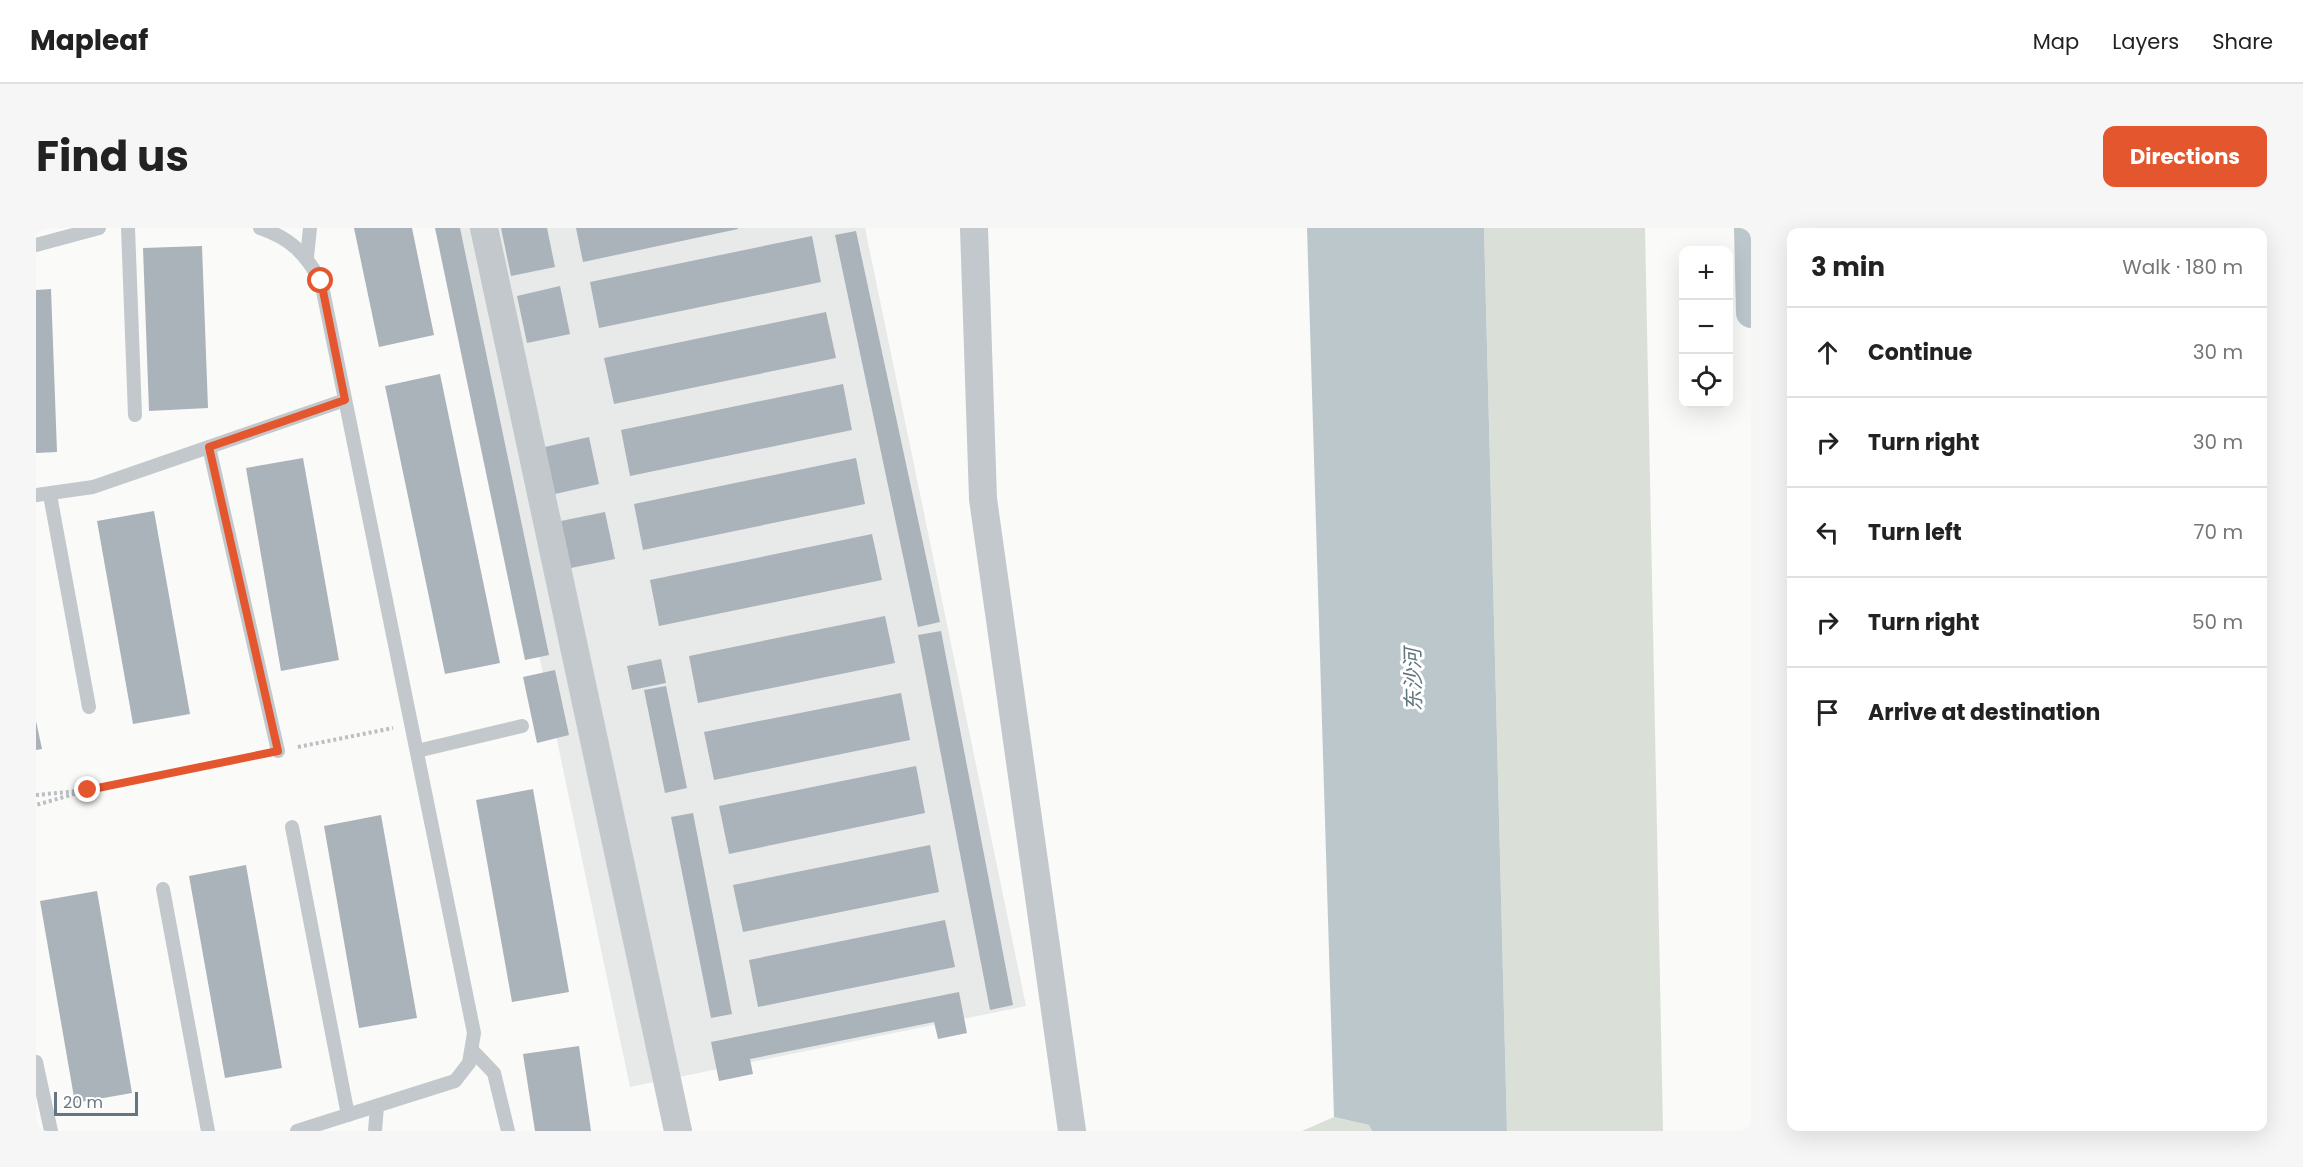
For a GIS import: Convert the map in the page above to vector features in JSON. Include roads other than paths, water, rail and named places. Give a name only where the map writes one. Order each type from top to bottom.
[{"type":"street","points":[[484,228],[678,1131]]},
{"type":"street","points":[[974,228],[983,498],[1072,1131]]},
{"type":"lane","points":[[36,245],[99,228]]},
{"type":"lane","points":[[128,228],[135,415]]},
{"type":"lane","points":[[260,228],[276,233],[307,257],[321,281],[474,1033],[469,1063],[455,1081],[297,1131]]},
{"type":"lane","points":[[307,257],[310,228]]},
{"type":"lane","points":[[89,707],[43,495],[93,487],[345,400]]},
{"type":"lane","points":[[209,447],[278,751]]},
{"type":"lane","points":[[417,751],[522,726]]},
{"type":"lane","points":[[292,827],[348,1115]]},
{"type":"lane","points":[[163,889],[208,1131]]},
{"type":"lane","points":[[472,1050],[494,1073],[508,1131]]},
{"type":"lane","points":[[36,1062],[51,1131]]},
{"type":"lane","points":[[375,1131],[377,1106]]},
{"type":"water","name":"东沙河","points":[[1307,228],[1484,228],[1507,1131],[1372,1131],[1369,1125],[1334,1117]]},
{"type":"waterway","points":[[1749,228],[1751,313]]}]
